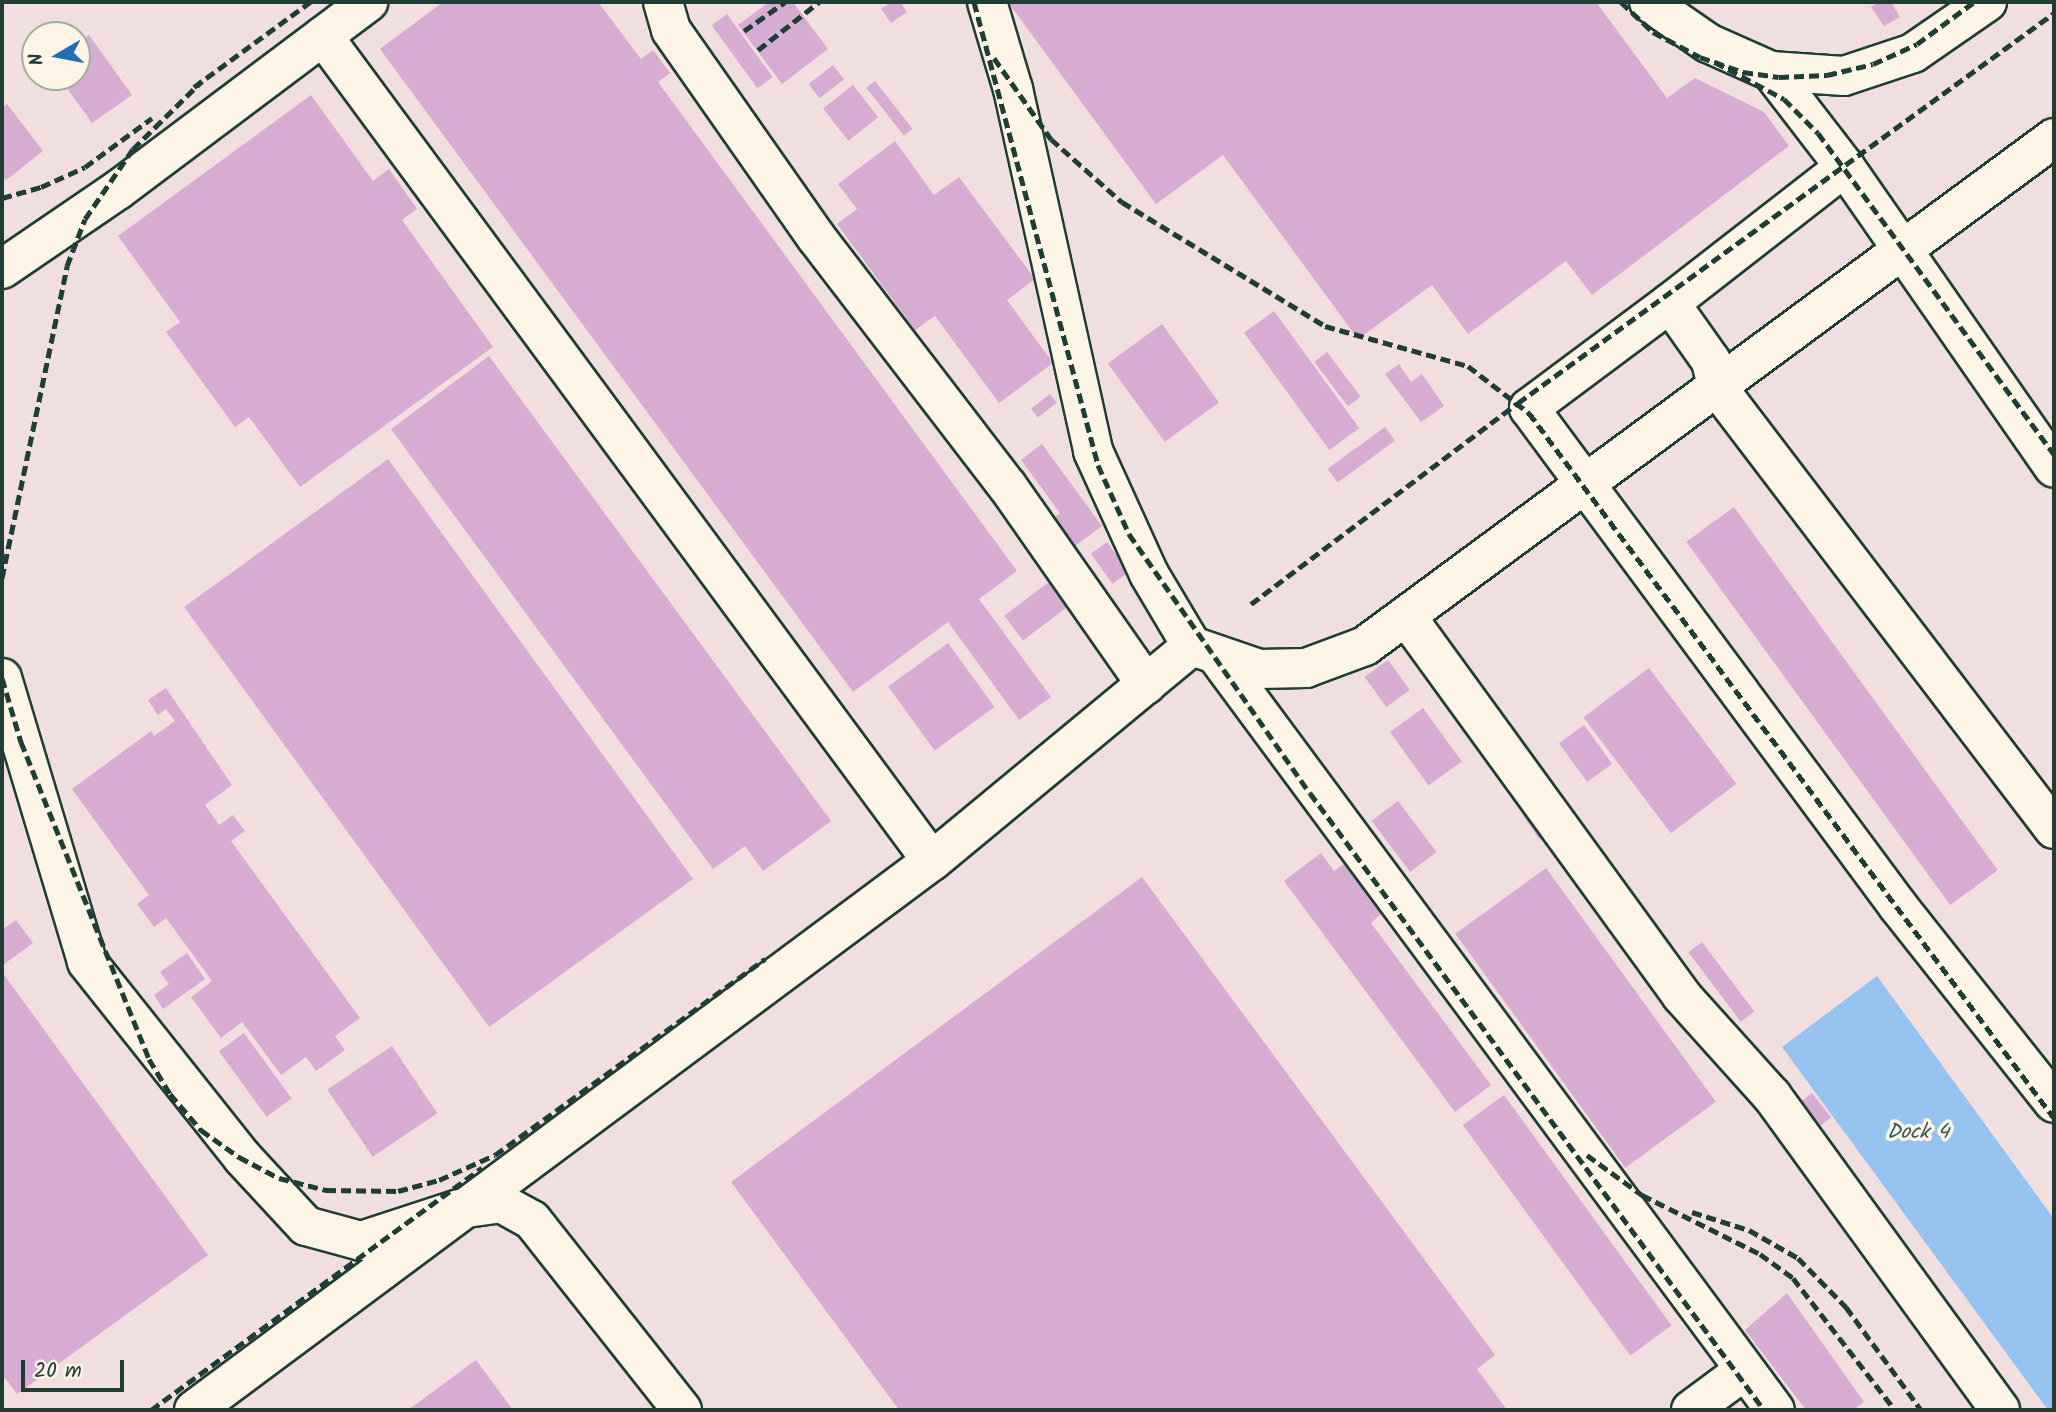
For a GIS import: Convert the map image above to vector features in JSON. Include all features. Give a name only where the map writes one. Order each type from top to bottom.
[{"type":"lane","points":[[2,269],[118,190],[368,2]]},
{"type":"lane","points":[[663,2],[671,30],[809,226],[1008,487],[1146,684]]},
{"type":"lane","points":[[987,2],[1016,103],[1093,451],[1149,574],[1775,1410]]},
{"type":"lane","points":[[1649,2],[1708,43],[1770,71],[1844,76],[1913,53],[1987,2]]},
{"type":"lane","points":[[323,36],[932,860]]},
{"type":"lane","points":[[1770,71],[1905,249],[1959,335],[2054,468]]},
{"type":"lane","points":[[194,1410],[459,1209],[932,860],[1146,684],[1206,653],[1259,669],[1306,668],[1364,646],[2054,138]]},
{"type":"lane","points":[[1845,167],[1529,408],[1588,482],[1898,906],[2054,1103]]},
{"type":"lane","points":[[1670,303],[1711,362],[1717,387],[2054,830]]},
{"type":"lane","points":[[1406,616],[1681,995],[1772,1097],[2000,1410]]},
{"type":"lane","points":[[2,678],[87,962],[242,1157],[306,1226],[361,1241],[459,1209],[501,1203],[532,1220],[682,1410]]},
{"type":"lane","points":[[1691,1410],[1745,1370]]},
{"type":"shaded area","points":[[2,2],[2054,2],[2054,1410],[2,1410]]},
{"type":"water","name":"Dock 4","points":[[1877,976],[2054,1219],[2054,1410],[2048,1410],[1782,1047]]},
{"type":"building","points":[[443,2],[598,2],[641,59],[653,50],[670,73],[658,82],[1017,571],[979,599],[1051,697],[1019,720],[948,622],[853,692],[380,49]]},
{"type":"building","points":[[769,2],[793,2],[828,49],[782,84],[738,25]]},
{"type":"building","points":[[891,2],[900,2],[907,12],[891,23],[881,9]]},
{"type":"building","points":[[1008,2],[1596,2],[1667,98],[1695,78],[1764,112],[1789,146],[1592,295],[1566,261],[1468,334],[1432,285],[1358,339],[1223,155],[1156,204]]},
{"type":"building","points":[[1879,2],[1891,2],[1900,17],[1884,26],[1871,7]]},
{"type":"building","points":[[727,14],[773,77],[757,88],[712,25]]},
{"type":"building","points":[[91,38],[132,95],[92,123],[69,91],[91,91]]},
{"type":"building","points":[[833,65],[844,79],[820,98],[809,84]]},
{"type":"building","points":[[875,81],[913,129],[904,136],[866,88]]},
{"type":"building","points":[[853,85],[878,117],[848,141],[823,108]]},
{"type":"building","points":[[311,95],[373,181],[389,169],[417,209],[402,220],[493,347],[300,487],[249,417],[235,427],[166,332],[180,322],[118,236]]},
{"type":"building","points":[[7,104],[43,151],[6,180],[2,175],[2,108]]},
{"type":"building","points":[[895,141],[934,195],[959,177],[1035,279],[1007,300],[1053,363],[999,403],[935,316],[915,330],[837,224],[857,209],[838,184]]},
{"type":"building","points":[[1274,311],[1359,428],[1329,450],[1244,333]]},
{"type":"building","points":[[1162,324],[1219,402],[1165,442],[1108,363]]},
{"type":"building","points":[[1327,352],[1361,397],[1348,406],[1314,362]]},
{"type":"building","points":[[489,356],[831,821],[763,871],[745,846],[713,869],[391,429]]},
{"type":"building","points":[[1399,364],[1411,382],[1422,374],[1444,406],[1421,422],[1385,374]]},
{"type":"building","points":[[1050,394],[1057,403],[1038,417],[1031,409]]},
{"type":"building","points":[[1385,427],[1395,441],[1338,482],[1328,469]]},
{"type":"building","points":[[1042,444],[1102,526],[1075,546],[1054,518],[1060,513],[1021,460]]},
{"type":"building","points":[[388,459],[693,879],[489,1027],[184,607]]},
{"type":"building","points":[[1734,507],[1998,870],[1950,905],[1686,542]]},
{"type":"building","points":[[1107,542],[1129,572],[1113,584],[1091,554]]},
{"type":"building","points":[[1049,582],[1068,607],[1023,640],[1004,616]]},
{"type":"building","points":[[948,643],[994,707],[935,750],[888,686]]},
{"type":"building","points":[[1388,660],[1410,690],[1386,707],[1365,677]]},
{"type":"building","points":[[1649,668],[1736,784],[1671,833],[1584,717]]},
{"type":"building","points":[[166,688],[232,785],[205,805],[219,825],[233,815],[245,831],[231,841],[360,1018],[335,1036],[345,1050],[316,1071],[306,1057],[281,1075],[242,1022],[221,1038],[191,997],[212,981],[166,918],[154,927],[137,904],[149,895],[72,789],[151,731],[154,736],[175,721],[166,709],[158,715],[148,700]]},
{"type":"building","points":[[1423,708],[1462,761],[1429,785],[1390,732]]},
{"type":"building","points":[[1584,725],[1612,764],[1587,782],[1559,743]]},
{"type":"building","points":[[1398,801],[1437,852],[1410,872],[1372,821]]},
{"type":"building","points":[[1532,809],[1548,833],[1539,839],[1523,815]]},
{"type":"building","points":[[1321,853],[1334,871],[1344,864],[1381,914],[1371,923],[1491,1085],[1455,1112],[1284,881]]},
{"type":"building","points":[[1546,868],[1716,1102],[1625,1168],[1455,934]]},
{"type":"building","points":[[1142,877],[1495,1355],[1477,1369],[1507,1410],[899,1410],[731,1182]]},
{"type":"building","points":[[16,920],[33,943],[3,965],[2,930]]},
{"type":"building","points":[[1702,942],[1754,1011],[1741,1022],[1688,952]]},
{"type":"building","points":[[187,953],[205,979],[163,1009],[154,995],[169,984],[160,972]]},
{"type":"building","points":[[2,972],[208,1255],[17,1394],[2,1374]]},
{"type":"building","points":[[244,1033],[292,1099],[267,1117],[219,1051]]},
{"type":"building","points":[[392,1046],[437,1113],[373,1157],[327,1090]]},
{"type":"building","points":[[1812,1093],[1831,1117],[1821,1125],[1802,1101]]},
{"type":"building","points":[[1504,1095],[1672,1326],[1630,1356],[1463,1125]]},
{"type":"building","points":[[1787,1293],[1864,1402],[1853,1410],[1806,1410],[1745,1330]]},
{"type":"building","points":[[476,1360],[513,1410],[408,1410]]},
{"type":"railway","points":[[194,87],[310,2]]},
{"type":"railway","points":[[744,31],[785,2]]},
{"type":"railway","points":[[758,50],[819,2]]},
{"type":"railway","points":[[974,2],[1098,465],[1129,534],[1310,793],[1764,1410]]},
{"type":"railway","points":[[1621,2],[1653,32],[1700,57],[1743,72],[1779,77],[1827,75],[1873,64],[1917,44],[1974,2]]},
{"type":"railway","points":[[1251,604],[1518,403],[2054,13]]},
{"type":"railway","points":[[994,58],[1051,139],[1122,202],[1325,326],[1468,366],[1529,413],[2054,1118]]},
{"type":"railway","points":[[1715,62],[1784,99],[1818,133],[2054,454]]},
{"type":"railway","points":[[2,578],[67,266],[85,219],[133,149],[202,81]]},
{"type":"railway","points":[[2,198],[41,187],[85,167],[152,118]]},
{"type":"railway","points":[[2,678],[21,742],[149,1059],[170,1094],[201,1130],[239,1157],[279,1178],[326,1190],[398,1191],[439,1180],[495,1155],[765,959]]},
{"type":"railway","points":[[1587,1155],[1642,1195],[1760,1254],[1793,1278],[1895,1410]]},
{"type":"railway","points":[[151,1410],[482,1168]]},
{"type":"railway","points":[[1692,1212],[1749,1230],[1798,1258],[1846,1307],[1921,1410]]}]
